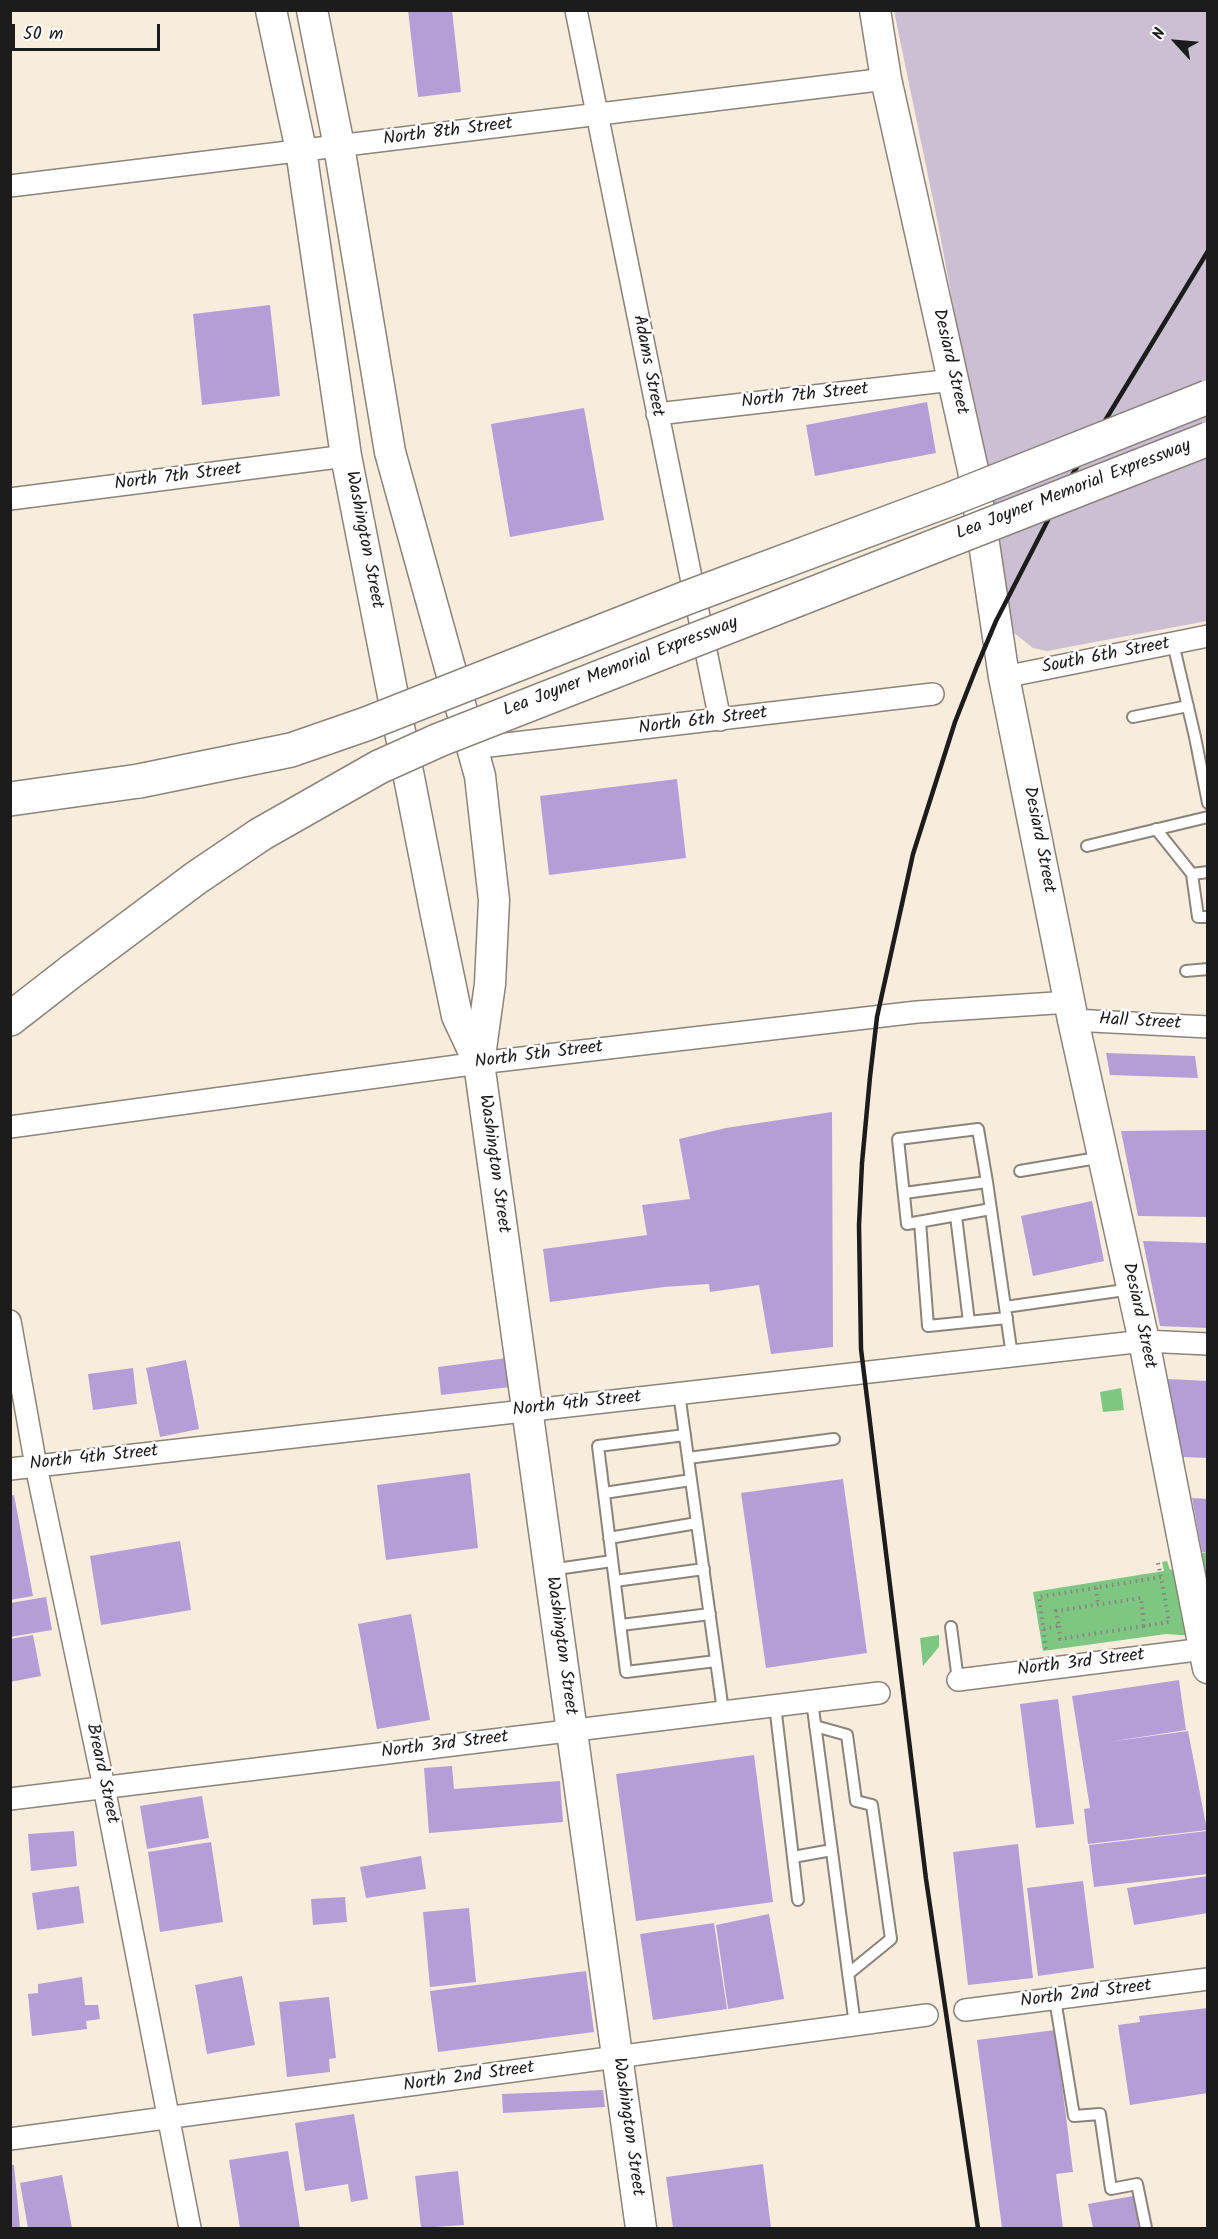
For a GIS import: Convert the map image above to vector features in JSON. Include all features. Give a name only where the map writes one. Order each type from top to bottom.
[{"type":"main road","name":"Lea Joyner Memorial Expressway","points":[[76,789],[139,781],[291,750],[366,724],[686,598],[951,499],[1208,397]]},
{"type":"main road","name":"Lea Joyner Memorial Expressway","points":[[10,1019],[196,879],[261,834],[379,767],[439,740],[1208,439]]},
{"type":"main road","points":[[10,777],[76,789]]},
{"type":"main road","points":[[10,800],[76,789]]},
{"type":"street","name":"Washington Street","points":[[271,10],[302,150],[346,456],[457,1016],[479,1063]]},
{"type":"street","name":"Washington Street","points":[[312,10],[339,146],[390,452],[480,776],[494,900],[490,984],[479,1063],[641,2229]]},
{"type":"street","name":"Adams Street","points":[[576,10],[720,720]]},
{"type":"street","name":"Desiard Street","points":[[875,10],[886,80],[973,470],[1004,677],[1071,1011],[1144,1341],[1206,1658]]},
{"type":"street","name":"North 8th Street","points":[[10,186],[886,80]]},
{"type":"street","name":"North 7th Street","points":[[657,414],[953,380]]},
{"type":"street","name":"North 7th Street","points":[[10,499],[346,456]]},
{"type":"street","name":"South 6th Street","points":[[1004,677],[1208,636]]},
{"type":"street","name":"North 6th Street","points":[[472,748],[933,694]]},
{"type":"street","name":"North 5th Street","points":[[10,1127],[479,1063],[917,1012],[1071,1011]]},
{"type":"street","name":"Hall Street","points":[[1071,1011],[1208,1027]]},
{"type":"street","name":"Breard Street","points":[[10,1321],[36,1466],[104,1787],[190,2229]]},
{"type":"street","name":"North 4th Street","points":[[10,1469],[1144,1341],[1208,1344]]},
{"type":"street","name":"North 3rd Street","points":[[958,1680],[1206,1658]]},
{"type":"street","name":"North 3rd Street","points":[[10,1799],[879,1693]]},
{"type":"street","name":"North 2nd Street","points":[[965,2010],[1208,1979]]},
{"type":"street","name":"North 2nd Street","points":[[10,2139],[927,2015]]},
{"type":"lane","points":[[1173,643],[1208,803]]},
{"type":"lane","points":[[1133,717],[1188,706]]},
{"type":"lane","points":[[1087,846],[1208,816]]},
{"type":"lane","points":[[1156,829],[1192,874],[1198,917],[1208,916]]},
{"type":"lane","points":[[1192,874],[1208,872]]},
{"type":"lane","points":[[1186,971],[1208,969]]},
{"type":"lane","points":[[991,1209],[907,1224],[898,1139],[978,1129],[987,1182],[991,1209],[1006,1312],[1012,1356]]},
{"type":"lane","points":[[1020,1171],[1103,1157]]},
{"type":"lane","points":[[904,1193],[987,1182]]},
{"type":"lane","points":[[956,1216],[969,1322]]},
{"type":"lane","points":[[920,1222],[928,1326],[969,1322],[1006,1312],[1132,1289]]},
{"type":"lane","points":[[679,1393],[723,1711]]},
{"type":"lane","points":[[685,1435],[598,1446],[626,1672],[716,1661]]},
{"type":"lane","points":[[688,1458],[834,1439]]},
{"type":"lane","points":[[604,1493],[691,1480]]},
{"type":"lane","points":[[609,1538],[697,1523]]},
{"type":"lane","points":[[550,1571],[612,1561]]},
{"type":"lane","points":[[615,1581],[704,1569]]},
{"type":"lane","points":[[621,1625],[710,1614]]},
{"type":"lane","points":[[951,1627],[958,1680]]},
{"type":"lane","points":[[812,1701],[855,2025]]},
{"type":"lane","points":[[775,1705],[798,1900]]},
{"type":"lane","points":[[815,1726],[847,1735],[855,1801],[872,1805],[891,1940],[848,1974]]},
{"type":"lane","points":[[793,1857],[832,1850]]},
{"type":"lane","points":[[1055,1999],[1074,2116],[1100,2114],[1111,2189],[1137,2184],[1146,2229]]},
{"type":"path","points":[[1144,1626],[1141,1598],[1056,1611],[1060,1639],[1169,1623],[1158,1563]]},
{"type":"path","points":[[1046,1649],[1039,1597],[1161,1577]]},
{"type":"path","points":[[1096,1588],[1098,1605]]},
{"type":"path","points":[[1044,1629],[1059,1626]]},
{"type":"shaded area","points":[[894,11],[1207,11],[1207,621],[1047,651],[1033,648],[1014,633],[938,224]]},
{"type":"green space","points":[[1121,1388],[1124,1410],[1103,1412],[1100,1392]]},
{"type":"green space","points":[[1207,1553],[1207,1637],[1166,1634],[1043,1651],[1033,1592],[1164,1571],[1162,1562],[1167,1561],[1170,1570]]},
{"type":"green space","points":[[939,1635],[939,1647],[923,1666],[920,1638]]},
{"type":"building","points":[[408,10],[452,10],[461,92],[418,97]]},
{"type":"building","points":[[270,305],[280,396],[202,405],[193,314]]},
{"type":"building","points":[[927,402],[936,453],[815,476],[806,425]]},
{"type":"building","points":[[584,408],[604,520],[510,537],[491,424]]},
{"type":"building","points":[[677,779],[686,858],[549,875],[540,796]]},
{"type":"building","points":[[1106,1053],[1195,1056],[1198,1078],[1110,1075]]},
{"type":"building","points":[[832,1112],[833,1347],[771,1354],[759,1285],[710,1292],[709,1284],[664,1287],[550,1302],[543,1249],[647,1235],[642,1205],[690,1199],[679,1139],[726,1128]]},
{"type":"building","points":[[1208,1130],[1208,1217],[1138,1216],[1121,1131]]},
{"type":"building","points":[[1092,1201],[1104,1261],[1033,1276],[1021,1216]]},
{"type":"building","points":[[1143,1241],[1208,1243],[1208,1328],[1160,1326]]},
{"type":"building","points":[[507,1358],[510,1387],[441,1395],[438,1367]]},
{"type":"building","points":[[186,1360],[199,1429],[160,1437],[146,1368]]},
{"type":"building","points":[[133,1368],[137,1404],[93,1410],[88,1374]]},
{"type":"building","points":[[1167,1379],[1208,1381],[1208,1458],[1183,1457]]},
{"type":"building","points":[[470,1473],[478,1548],[386,1560],[377,1485]]},
{"type":"building","points":[[843,1479],[867,1653],[766,1668],[741,1493]]},
{"type":"building","points":[[14,1495],[33,1596],[10,1600],[10,1496]]},
{"type":"building","points":[[1192,1498],[1208,1499],[1208,1553],[1202,1552]]},
{"type":"building","points":[[180,1541],[191,1610],[101,1625],[90,1556]]},
{"type":"building","points":[[46,1597],[52,1630],[10,1637],[10,1603]]},
{"type":"building","points":[[411,1614],[430,1720],[377,1729],[358,1624]]},
{"type":"building","points":[[33,1635],[41,1676],[10,1682],[10,1639]]},
{"type":"building","points":[[1179,1680],[1186,1730],[1108,1742],[1188,1731],[1207,1830],[1088,1844],[1084,1809],[1090,1808],[1072,1696]]},
{"type":"building","points":[[1058,1699],[1074,1824],[1036,1828],[1020,1704]]},
{"type":"building","points":[[754,1755],[773,1902],[636,1921],[616,1774]]},
{"type":"building","points":[[452,1766],[454,1789],[560,1781],[563,1822],[429,1833],[424,1768]]},
{"type":"building","points":[[202,1796],[209,1838],[147,1849],[140,1806]]},
{"type":"building","points":[[74,1831],[77,1866],[31,1871],[28,1834]]},
{"type":"building","points":[[1207,1831],[1208,1874],[1094,1887],[1089,1845]]},
{"type":"building","points":[[211,1842],[223,1922],[160,1932],[148,1852]]},
{"type":"building","points":[[1018,1844],[1033,1978],[968,1985],[953,1852]]},
{"type":"building","points":[[421,1856],[426,1889],[366,1898],[360,1867]]},
{"type":"building","points":[[1208,1876],[1208,1913],[1134,1925],[1127,1888]]},
{"type":"building","points":[[1083,1881],[1094,1968],[1038,1976],[1027,1888]]},
{"type":"building","points":[[79,1886],[84,1923],[37,1930],[32,1893]]},
{"type":"building","points":[[345,1897],[347,1922],[313,1925],[311,1899]]},
{"type":"building","points":[[469,1908],[476,1982],[430,1987],[423,1912]]},
{"type":"building","points":[[769,1914],[784,1999],[728,2009],[716,1925]]},
{"type":"building","points":[[714,1923],[727,2009],[653,2020],[640,1934]]},
{"type":"building","points":[[586,1971],[594,2032],[438,2052],[430,1991]]},
{"type":"building","points":[[242,1976],[255,2045],[207,2054],[195,1985]]},
{"type":"building","points":[[82,1977],[85,2005],[98,2005],[100,2019],[86,2021],[87,2029],[32,2036],[28,1994],[38,1993],[38,1984]]},
{"type":"building","points":[[329,1997],[336,2058],[329,2059],[330,2072],[287,2077],[279,2002]]},
{"type":"building","points":[[1208,2008],[1208,2093],[1130,2105],[1118,2025],[1140,2022],[1139,2016]]},
{"type":"building","points":[[1055,2030],[1073,2172],[1056,2174],[1063,2228],[1002,2228],[977,2040]]},
{"type":"building","points":[[603,2090],[605,2107],[503,2113],[502,2094]]},
{"type":"building","points":[[354,2114],[368,2199],[351,2202],[348,2184],[305,2191],[295,2123]]},
{"type":"building","points":[[288,2151],[300,2228],[240,2228],[229,2160]]},
{"type":"building","points":[[763,2164],[771,2228],[673,2228],[666,2177]]},
{"type":"building","points":[[10,2165],[14,2165],[20,2228],[10,2228]]},
{"type":"building","points":[[458,2171],[464,2225],[421,2228],[415,2176]]},
{"type":"building","points":[[62,2175],[72,2228],[28,2228],[20,2183]]},
{"type":"building","points":[[1133,2196],[1139,2228],[1093,2228],[1088,2204]]},
{"type":"railway","points":[[978,2228],[926,1879],[861,1349],[859,1225],[870,1077],[877,1017],[913,854],[955,722],[977,666],[996,621],[1066,485],[1208,251]]}]
